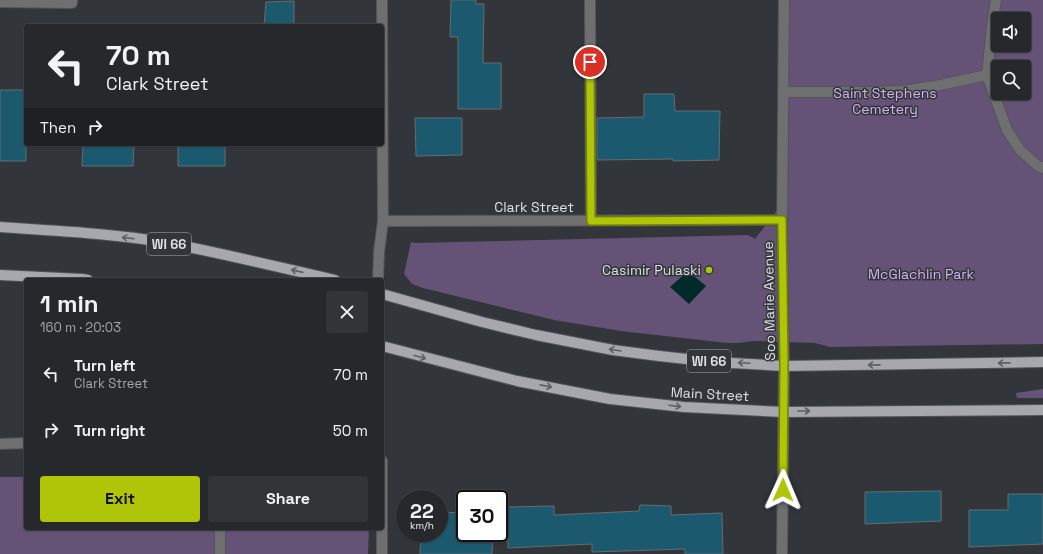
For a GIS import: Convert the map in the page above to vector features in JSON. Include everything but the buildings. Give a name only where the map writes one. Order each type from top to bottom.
[{"type":"main road","name":"WI 66","points":[[0,227],[88,233],[162,242],[326,278]]},
{"type":"main road","points":[[0,275],[62,278]]},
{"type":"main road","name":"WI 66","points":[[384,295],[482,322],[536,335],[613,350],[714,362],[784,366],[1043,362]]},
{"type":"main road","name":"Main Street","points":[[384,347],[517,381],[610,399],[684,408],[784,412],[1043,410]]},
{"type":"street","points":[[0,2],[72,3],[72,0]]},
{"type":"street","points":[[382,0],[382,24]]},
{"type":"street","points":[[590,0],[591,221]]},
{"type":"street","name":"Soo Marie Avenue","points":[[782,554],[784,412],[782,220],[784,0]]},
{"type":"street","points":[[996,0],[987,75],[1007,130],[1020,150],[1038,166],[1043,168]]},
{"type":"street","points":[[783,92],[902,91],[987,75]]},
{"type":"street","points":[[378,278],[383,221],[383,146]]},
{"type":"street","name":"Clark Street","points":[[383,221],[782,220]]},
{"type":"street","points":[[0,444],[24,443]]},
{"type":"street","points":[[220,530],[220,554]]},
{"type":"street","points":[[382,530],[382,554]]},
{"type":"green space","points":[[784,0],[1043,0],[1043,344],[830,347],[815,343],[753,341],[727,343],[621,331],[554,320],[423,288],[412,284],[404,274],[411,242],[747,235],[755,239],[782,204]]},
{"type":"green space","points":[[1043,389],[1043,398],[1017,398],[1016,393]]},
{"type":"green space","points":[[0,477],[24,477],[24,530],[369,530],[368,554],[0,554]]},
{"type":"water","points":[[688,271],[706,286],[689,304],[670,287]]},
{"type":"place","name":"Casimir Pulaski","points":[[709,270]]},
{"type":"route","points":[[590,62],[591,221],[782,220],[784,366],[783,490]]},
{"type":"park label","name":"Saint Stephens Cemetery","points":[[885,102]]},
{"type":"park label","name":"McGlachlin Park","points":[[921,274]]}]
